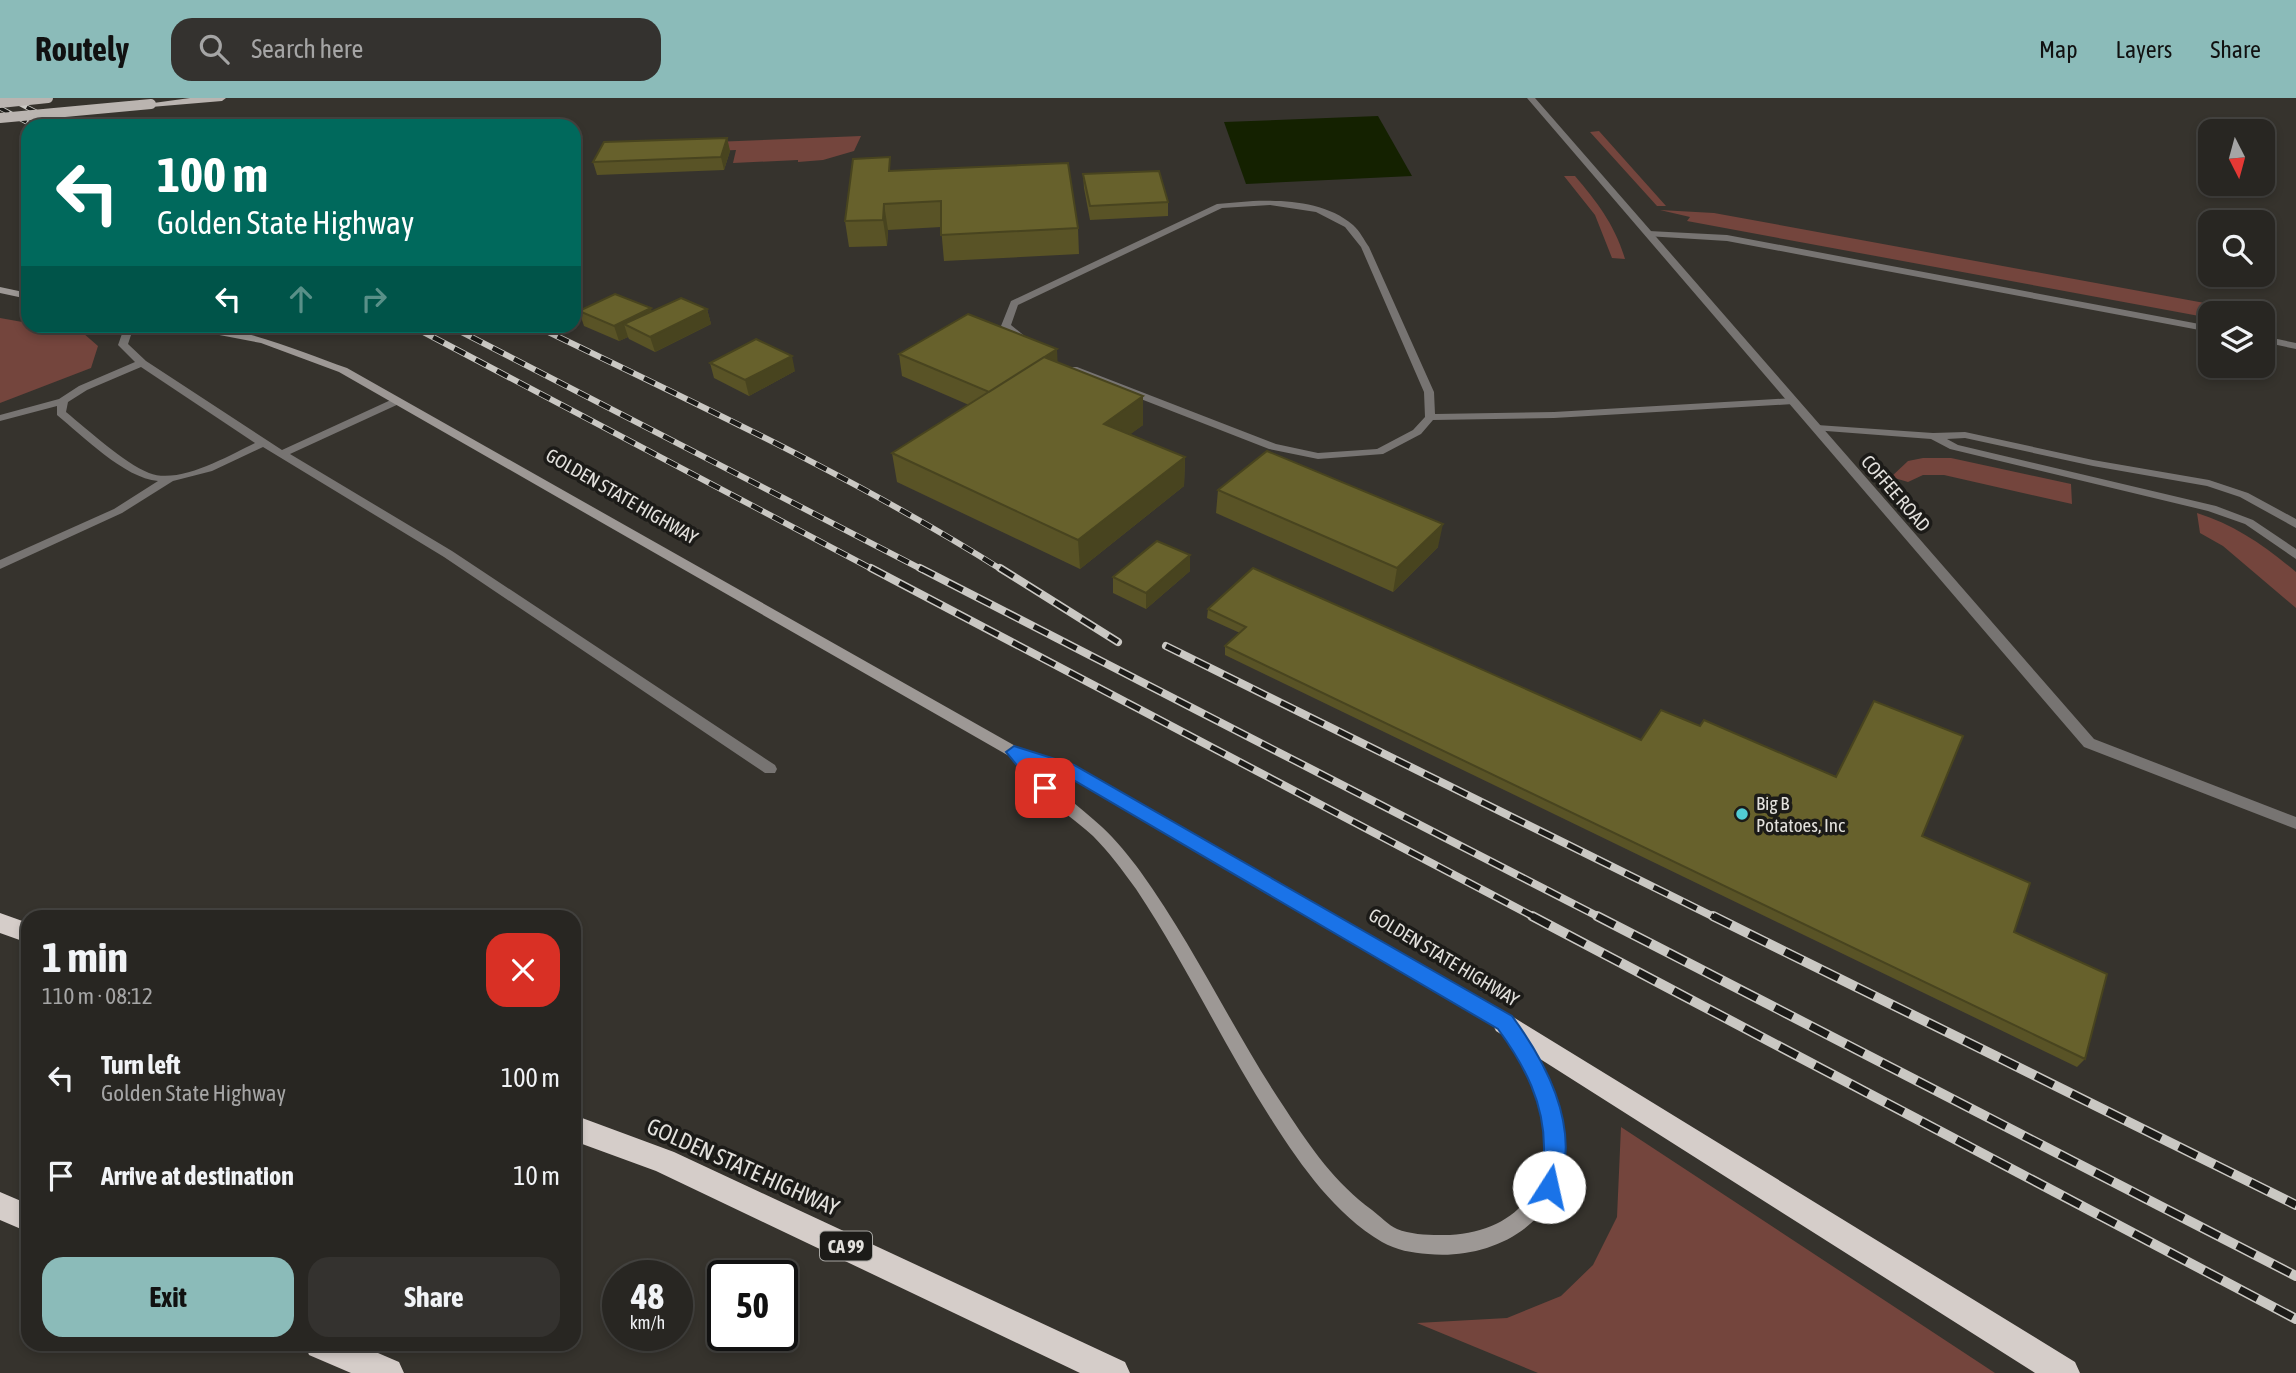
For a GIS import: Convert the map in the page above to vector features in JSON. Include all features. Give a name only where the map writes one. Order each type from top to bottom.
[{"type":"highway","points":[[0,923],[21,930]]},
{"type":"highway","points":[[1505,1023],[2064,1373]]},
{"type":"highway","name":"GOLDEN STATE HIGHWAY","points":[[581,1131],[664,1161],[1114,1373]]},
{"type":"highway","points":[[0,1206],[21,1215]]},
{"type":"highway","points":[[336,1351],[388,1373]]},
{"type":"main road","points":[[0,103],[48,98]]},
{"type":"main road","points":[[0,118],[222,98]]},
{"type":"main road","points":[[0,290],[21,294]]},
{"type":"main road","name":"GOLDEN STATE HIGHWAY","points":[[223,333],[263,341],[343,370],[1014,752],[1068,770],[1505,1023],[1525,1050],[1537,1074],[1551,1116],[1555,1152],[1549,1187],[1524,1220],[1488,1241],[1444,1246],[1393,1238],[1350,1208],[1306,1158],[1241,1056],[1153,903],[1099,834],[1045,788],[1014,752]]},
{"type":"street","name":"COFFEE ROAD","points":[[1531,98],[2089,743],[2296,823]]},
{"type":"street","points":[[1035,349],[1006,326],[1014,303],[1220,206],[1257,202],[1289,204],[1323,211],[1350,226],[1365,247],[1429,392],[1430,417],[1417,432],[1379,452],[1318,456],[1273,447],[1058,362]]},
{"type":"street","points":[[1649,234],[1727,239],[2198,327]]},
{"type":"street","points":[[127,333],[123,345],[142,363],[263,443],[448,554],[770,769]]},
{"type":"street","points":[[2275,342],[2296,346]]},
{"type":"street","points":[[0,418],[63,401],[83,388],[142,363]]},
{"type":"street","points":[[63,401],[61,413],[146,477],[169,479]]},
{"type":"street","points":[[282,454],[397,401]]},
{"type":"street","points":[[1430,417],[1554,415],[1793,401]]},
{"type":"street","points":[[1816,428],[1933,436],[1965,435],[2094,463],[2209,483],[2244,495],[2296,524]]},
{"type":"street","points":[[1933,436],[1954,447],[2212,508],[2249,522],[2296,555]]},
{"type":"street","points":[[0,565],[118,512],[169,479],[195,472],[263,443]]},
{"type":"shaded area","points":[[1378,116],[1412,176],[1246,184],[1224,122]]},
{"type":"shaded area","points":[[1599,131],[1666,206],[1657,206],[1590,132]]},
{"type":"shaded area","points":[[861,136],[854,151],[823,160],[798,162],[733,163],[736,150],[666,153],[662,144]]},
{"type":"shaded area","points":[[1564,176],[1575,176],[1598,205],[1616,235],[1625,259],[1612,258],[1595,215]]},
{"type":"shaded area","points":[[1660,210],[1714,213],[2198,302],[2198,316],[1687,221],[1690,217]]},
{"type":"shaded area","points":[[0,318],[21,322],[21,333],[83,333],[98,346],[91,368],[0,403]]},
{"type":"shaded area","points":[[1951,458],[2071,484],[2072,504],[1944,475],[1923,475],[1908,482],[1891,477],[1908,461]]},
{"type":"shaded area","points":[[2197,513],[2249,537],[2296,572],[2296,608],[2223,546],[2200,533]]},
{"type":"shaded area","points":[[1621,1127],[1995,1373],[1538,1373],[1417,1323],[1507,1318],[1561,1296],[1593,1265],[1617,1217]]},
{"type":"building","points":[[727,138],[721,157],[593,162],[604,142]]},
{"type":"building","points":[[890,157],[889,171],[1068,163],[1078,228],[941,235],[941,201],[884,204],[883,220],[845,221],[853,159]]},
{"type":"building","points":[[1159,171],[1168,202],[1090,206],[1083,174]]},
{"type":"building","points":[[615,294],[651,308],[614,326],[581,310]]},
{"type":"building","points":[[681,298],[707,309],[650,337],[624,324]]},
{"type":"building","points":[[968,314],[1057,349],[989,392],[899,354]]},
{"type":"building","points":[[756,339],[792,356],[745,380],[710,363]]},
{"type":"building","points":[[1044,357],[1143,396],[1104,424],[1185,457],[1078,540],[892,453]]},
{"type":"building","points":[[1267,451],[1443,524],[1397,568],[1218,490]]},
{"type":"building","points":[[1157,541],[1190,555],[1146,593],[1113,577]]},
{"type":"building","name":"Big B Potatoes, Inc","points":[[1253,568],[1641,740],[1661,710],[1700,726],[1704,720],[1836,777],[1874,701],[1963,736],[1922,836],[2030,883],[2014,932],[2107,974],[2085,1059],[1225,646],[1246,627],[1208,609]]},
{"type":"railway","points":[[9,98],[50,119]]},
{"type":"railway","points":[[0,108],[21,119]]},
{"type":"railway","points":[[425,333],[874,570]]},
{"type":"railway","points":[[464,333],[923,570]]},
{"type":"railway","points":[[550,333],[831,472],[1002,570]]},
{"type":"railway","points":[[871,568],[1536,918]]},
{"type":"railway","points":[[920,568],[1601,918]]},
{"type":"railway","points":[[1000,568],[1118,642]]},
{"type":"railway","points":[[1166,646],[1716,918]]},
{"type":"railway","points":[[1532,916],[2296,1319]]},
{"type":"railway","points":[[1597,916],[2296,1276]]},
{"type":"railway","points":[[1713,916],[2296,1205]]},
{"type":"place","name":"Big B Potatoes, Inc","points":[[1742,814]]},
{"type":"route","points":[[1045,788],[1014,752],[1068,770],[1505,1023],[1525,1050],[1543,1086],[1551,1116],[1555,1152],[1549,1187]]}]
